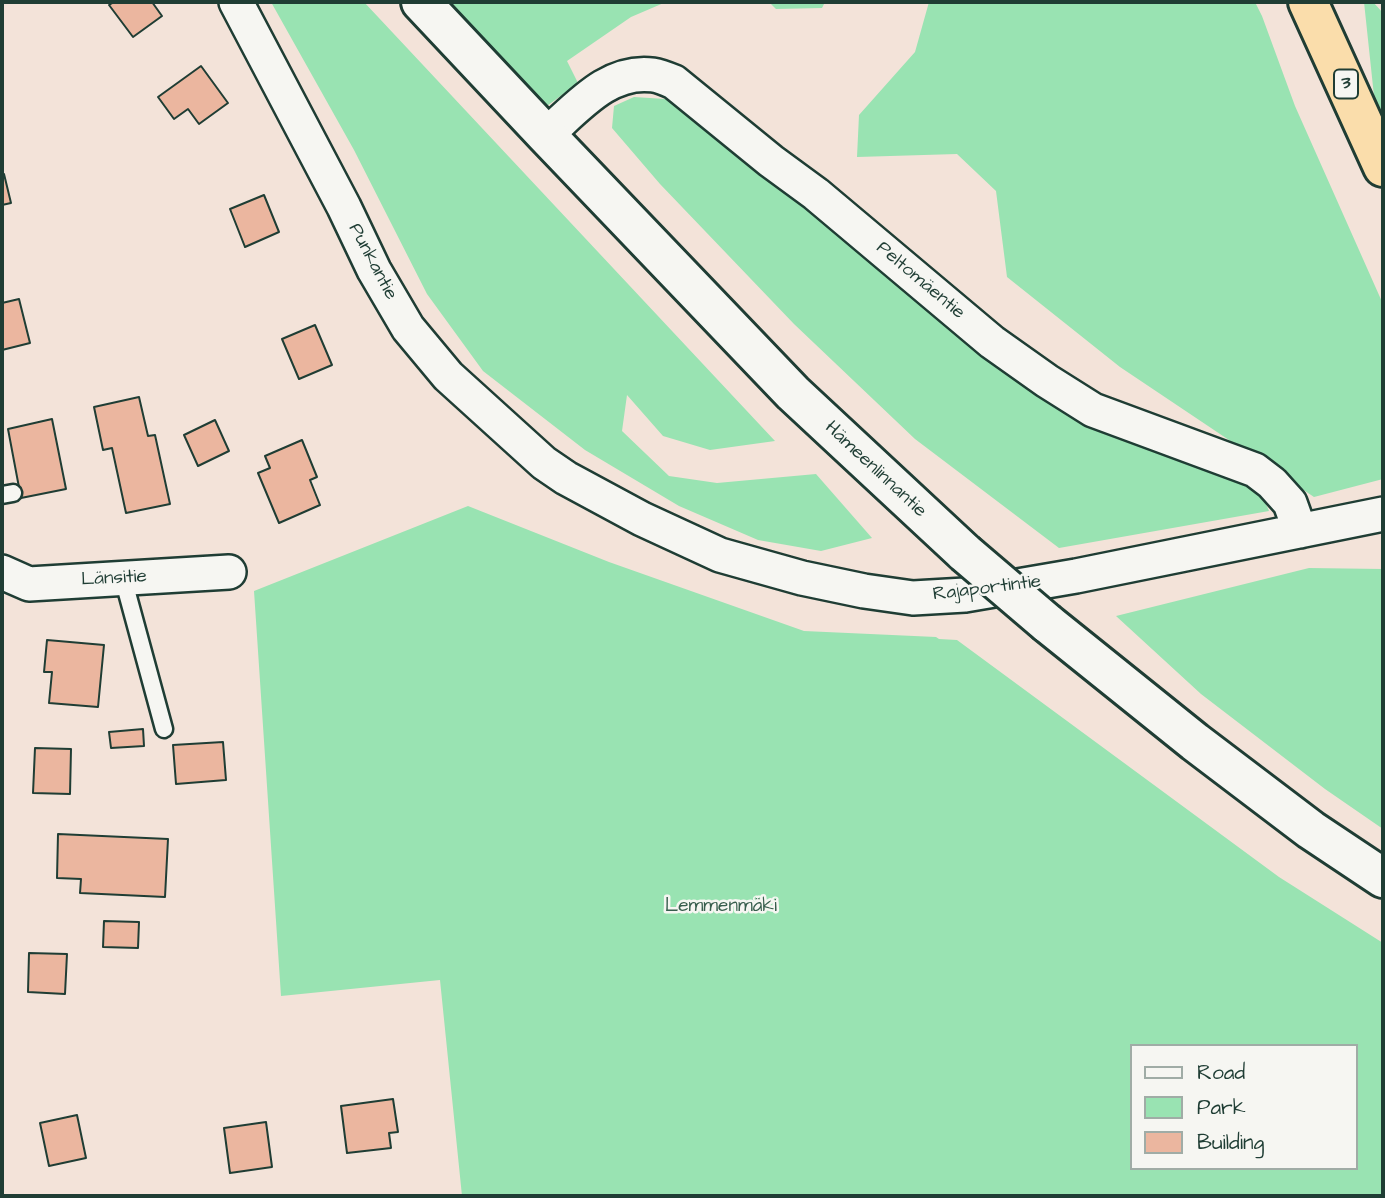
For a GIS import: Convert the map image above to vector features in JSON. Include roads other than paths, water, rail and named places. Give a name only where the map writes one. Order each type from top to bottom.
[{"type":"highway","name":"3","points":[[1308,2],[1383,167]]},
{"type":"main road","name":"Hämeenlinnantie","points":[[421,2],[793,393],[965,553],[1195,742],[1311,830],[1383,878]]},
{"type":"street","name":"Punkantie","points":[[236,2],[344,207],[374,270],[408,328],[448,376],[544,463],[566,478]]},
{"type":"street","name":"Peltomäentie","points":[[546,135],[599,88],[618,78],[637,74],[656,75],[674,82],[816,194],[992,342],[1093,410],[1255,470],[1272,483],[1290,503],[1300,531]]},
{"type":"street","name":"Rajaportintie","points":[[566,478],[642,519],[720,555],[802,578],[913,598],[965,595],[1076,576],[1383,514]]},
{"type":"street","name":"Länsitie","points":[[2,572],[29,584],[229,572]]},
{"type":"lane","points":[[123,578],[164,729]]},
{"type":"park label","name":"Lemmenmäki","points":[[721,907]]}]
